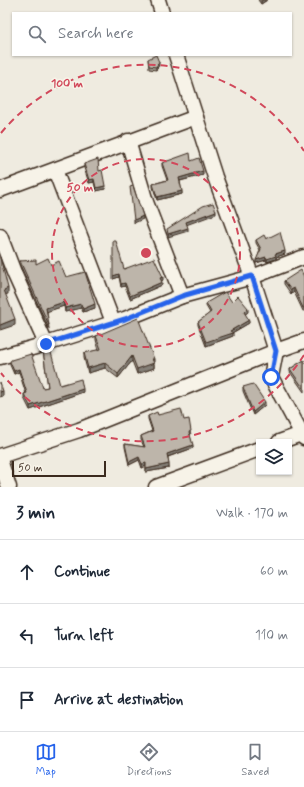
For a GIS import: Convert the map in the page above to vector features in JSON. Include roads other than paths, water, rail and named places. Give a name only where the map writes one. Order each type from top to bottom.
[{"type":"street","points":[[158,0],[162,12]]},
{"type":"street","points":[[176,56],[215,177],[252,276],[276,351],[271,377],[303,435],[289,439]]},
{"type":"street","points":[[0,190],[128,141],[196,117]]},
{"type":"street","points":[[128,141],[146,202],[182,296]]},
{"type":"street","points":[[55,170],[113,322]]},
{"type":"street","points":[[0,236],[15,275],[46,344]]},
{"type":"street","points":[[0,357],[113,322],[182,296],[252,276],[304,257]]},
{"type":"street","points":[[0,456],[79,430],[304,341]]},
{"type":"street","points":[[156,487],[256,451]]},
{"type":"street","points":[[0,460],[9,487]]}]
